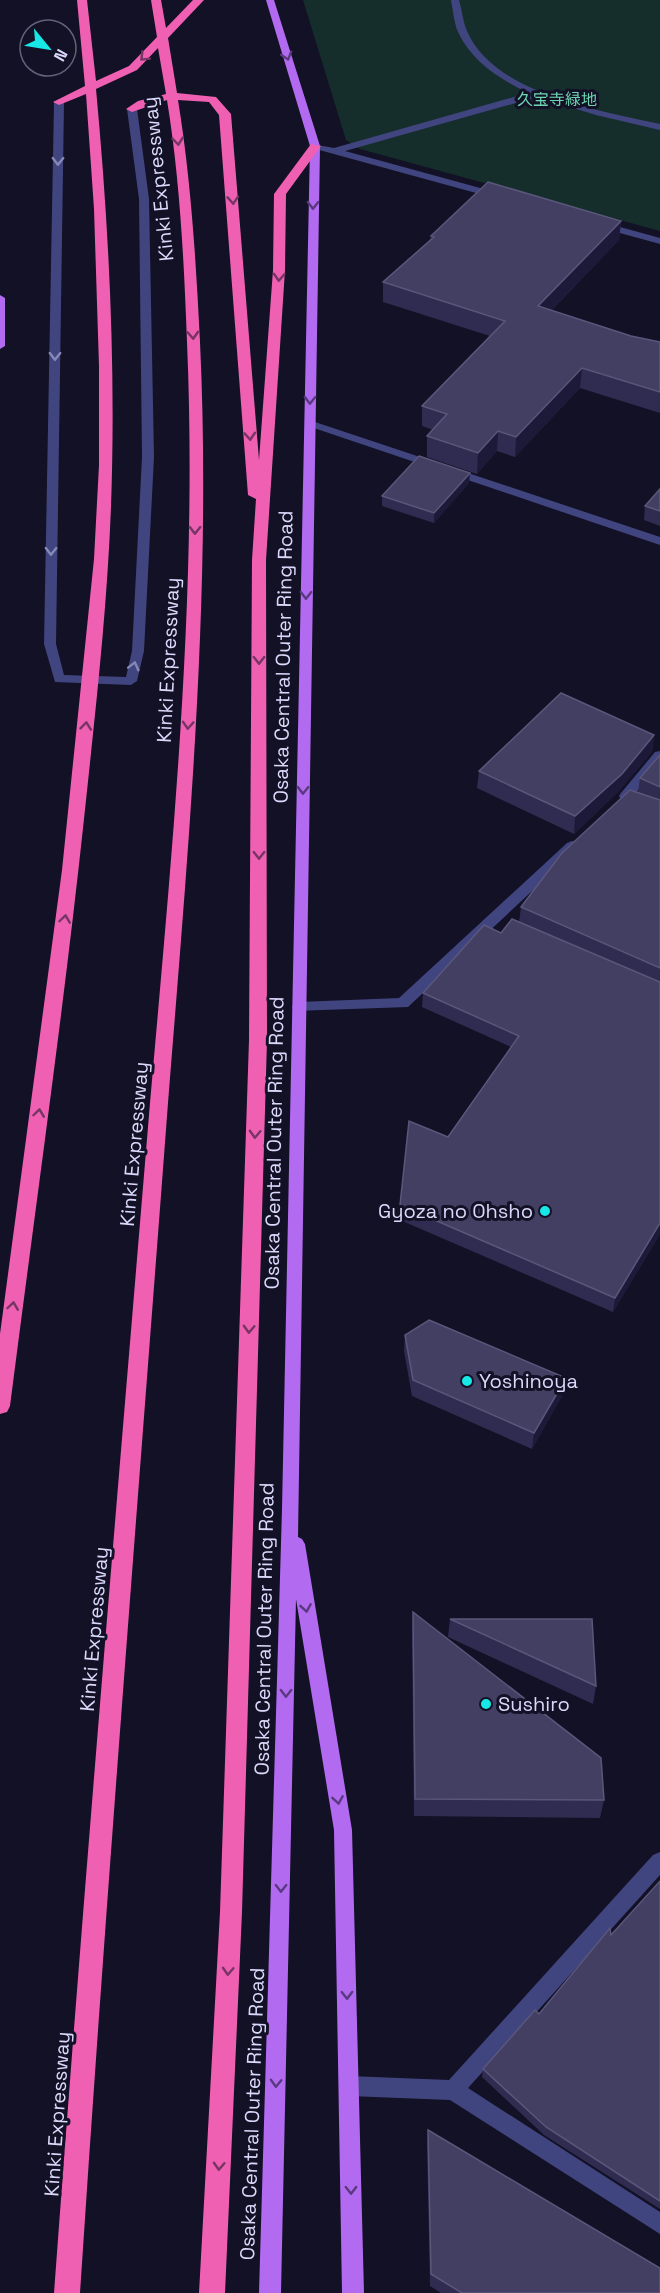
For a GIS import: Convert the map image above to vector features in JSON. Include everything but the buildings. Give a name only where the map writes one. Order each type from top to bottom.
[{"type":"highway","points":[[0,1406],[67,902],[97,632],[106,421],[103,257],[95,119],[82,0]]},
{"type":"highway","name":"Kinki Expressway","points":[[67,2293],[90,1964],[176,909],[194,627],[197,418],[190,257],[175,116],[156,0]]},
{"type":"highway","points":[[60,102],[133,68],[199,0]]},
{"type":"highway","points":[[132,109],[148,99],[168,97],[212,99],[225,114],[259,560]]},
{"type":"highway","points":[[213,2293],[232,1900],[258,1040],[259,560],[279,270],[280,194],[315,146]]},
{"type":"main road","name":"Osaka Central Outer Ring Road","points":[[270,0],[315,146],[290,1509],[270,2293]]},
{"type":"main road","points":[[0,298],[0,346]]},
{"type":"main road","points":[[290,1509],[343,1830],[353,2293]]},
{"type":"street","points":[[455,0],[456,17],[474,50],[497,72],[536,94],[660,127]]},
{"type":"street","points":[[334,151],[536,94]]},
{"type":"street","points":[[60,102],[50,644],[59,679],[131,681],[138,651],[148,457],[144,199],[132,109]]},
{"type":"street","points":[[315,146],[514,201]]},
{"type":"street","points":[[592,222],[660,241]]},
{"type":"street","points":[[309,423],[660,541]]},
{"type":"street","points":[[643,803],[622,800],[660,755]]},
{"type":"street","points":[[299,1007],[403,1003],[499,921],[585,834]]},
{"type":"street","points":[[453,2090],[660,1861]]},
{"type":"street","points":[[349,2086],[453,2090],[660,2224]]},
{"type":"green space","name":"久宝寺緑地","points":[[303,0],[660,0],[660,231],[360,149],[346,140]]},
{"type":"place","name":"Gyoza no Ohsho","points":[[545,1211]]},
{"type":"place","name":"Yoshinoya","points":[[467,1381]]},
{"type":"place","name":"Sushiro","points":[[486,1704]]}]
